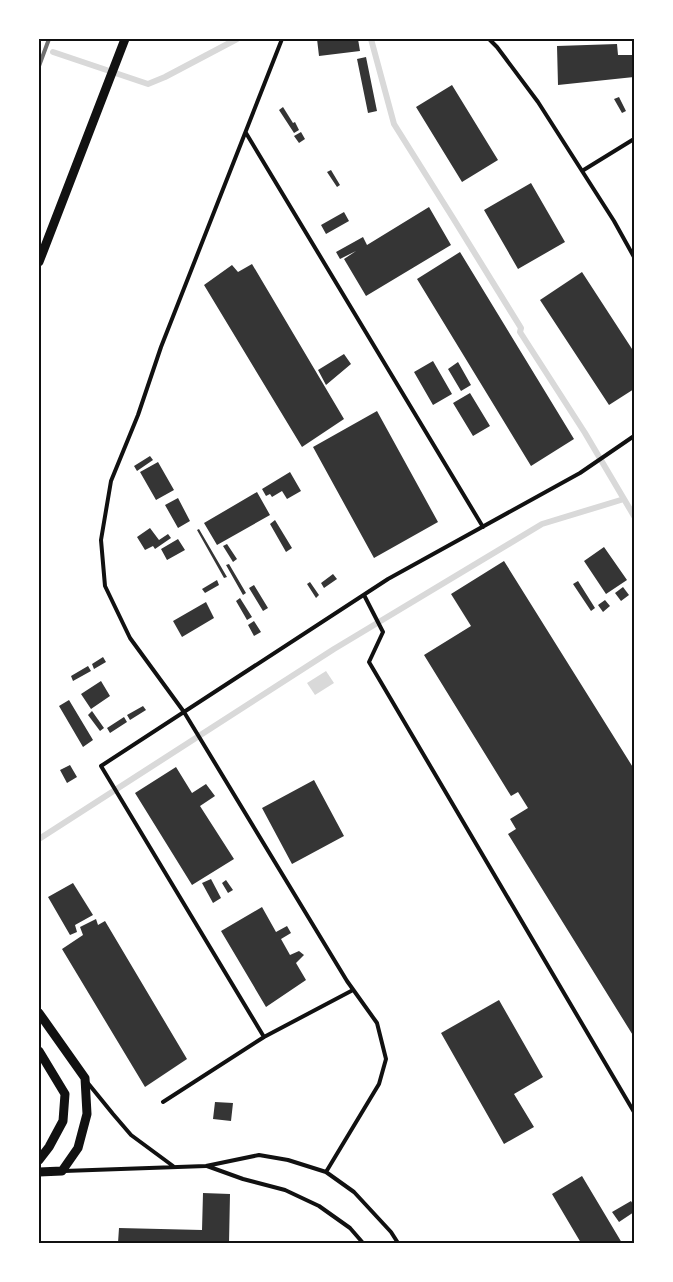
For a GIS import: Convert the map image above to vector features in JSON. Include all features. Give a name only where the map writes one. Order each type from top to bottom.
[{"type":"street","points":[[39,262],[125,39]]},
{"type":"street","points":[[39,1013],[84,1078],[88,1114],[78,1148],[62,1171],[39,1172]]},
{"type":"street","points":[[39,1051],[66,1094],[63,1121],[39,1160]]},
{"type":"lane","points":[[282,39],[161,347],[138,415],[110,481],[101,540],[105,586],[130,638],[184,712],[353,990],[377,1023],[386,1058],[379,1084],[326,1172]]},
{"type":"lane","points":[[489,39],[538,102],[614,221],[634,257]]},
{"type":"lane","points":[[246,133],[483,527]]},
{"type":"lane","points":[[582,171],[634,139]]},
{"type":"lane","points":[[264,1037],[101,766],[388,579],[580,473],[634,436]]},
{"type":"lane","points":[[364,595],[383,632],[369,662],[634,1112]]},
{"type":"lane","points":[[163,1102],[264,1037],[353,990]]},
{"type":"lane","points":[[84,1078],[131,1135],[173,1167]]},
{"type":"lane","points":[[62,1171],[206,1166],[258,1155],[288,1160],[326,1172],[354,1192],[391,1232],[398,1243]]},
{"type":"lane","points":[[206,1166],[243,1179],[285,1190],[319,1206],[350,1228],[363,1243]]},
{"type":"shaded area","points":[[326,671],[334,683],[315,695],[307,683]]},
{"type":"building","points":[[317,39],[358,39],[360,51],[319,56]]},
{"type":"building","points":[[617,44],[618,55],[633,55],[634,77],[558,85],[557,46]]},
{"type":"building","points":[[366,57],[377,111],[368,113],[357,59]]},
{"type":"building","points":[[452,85],[498,160],[462,182],[416,107]]},
{"type":"building","points":[[619,97],[626,111],[622,113],[614,99]]},
{"type":"building","points":[[283,107],[299,130],[294,133],[279,110]]},
{"type":"building","points":[[301,132],[305,139],[299,143],[294,136]]},
{"type":"building","points":[[331,170],[340,185],[337,187],[327,172]]},
{"type":"building","points":[[531,183],[565,242],[518,269],[484,210]]},
{"type":"building","points":[[429,207],[451,245],[366,296],[344,259],[356,251],[340,259],[336,252],[363,237],[367,245]]},
{"type":"building","points":[[344,212],[349,221],[326,234],[321,225]]},
{"type":"building","points":[[460,252],[574,439],[531,466],[417,279]]},
{"type":"building","points":[[252,264],[344,419],[302,447],[204,285],[232,265],[238,272]]},
{"type":"building","points":[[582,272],[634,352],[634,389],[609,405],[540,300]]},
{"type":"building","points":[[344,354],[351,364],[326,385],[318,370]]},
{"type":"building","points":[[433,361],[452,394],[433,405],[414,372]]},
{"type":"building","points":[[458,362],[471,385],[461,391],[448,369]]},
{"type":"building","points":[[470,393],[490,426],[473,436],[453,403]]},
{"type":"building","points":[[377,411],[438,522],[374,558],[313,447]]},
{"type":"building","points":[[150,456],[153,460],[137,471],[134,466]]},
{"type":"building","points":[[158,462],[174,490],[156,500],[140,472]]},
{"type":"building","points":[[290,472],[301,491],[287,499],[282,491],[272,497],[270,494],[266,496],[262,489]]},
{"type":"building","points":[[257,492],[270,515],[217,545],[204,523]]},
{"type":"building","points":[[178,498],[190,521],[178,528],[165,505]]},
{"type":"building","points":[[275,520],[292,548],[286,552],[270,524]]},
{"type":"building","points":[[150,528],[159,540],[168,534],[171,538],[155,549],[153,546],[145,550],[137,537]]},
{"type":"building","points":[[199,529],[227,577],[224,578],[197,530]]},
{"type":"building","points":[[178,539],[185,550],[167,560],[161,549]]},
{"type":"building","points":[[227,544],[237,559],[233,562],[223,546]]},
{"type":"building","points":[[604,547],[627,580],[606,594],[584,561]]},
{"type":"building","points":[[504,561],[634,769],[634,1037],[508,834],[516,829],[510,819],[528,808],[518,792],[511,796],[424,655],[471,626],[451,594]]},
{"type":"building","points":[[229,564],[246,593],[243,595],[226,565]]},
{"type":"building","points":[[333,574],[337,579],[324,588],[321,583]]},
{"type":"building","points":[[217,580],[219,585],[205,593],[202,589]]},
{"type":"building","points":[[578,581],[595,608],[591,611],[573,584]]},
{"type":"building","points":[[310,582],[319,595],[316,598],[307,584]]},
{"type":"building","points":[[254,585],[268,608],[263,611],[249,588]]},
{"type":"building","points":[[623,587],[629,595],[621,601],[615,593]]},
{"type":"building","points":[[240,598],[252,617],[247,620],[236,601]]},
{"type":"building","points":[[605,600],[610,606],[603,612],[598,605]]},
{"type":"building","points":[[206,602],[214,618],[182,637],[173,621]]},
{"type":"building","points":[[254,621],[261,632],[254,636],[248,625]]},
{"type":"building","points":[[103,657],[106,662],[94,669],[92,664]]},
{"type":"building","points":[[88,666],[91,671],[73,681],[71,676]]},
{"type":"building","points":[[101,681],[110,696],[91,709],[81,694]]},
{"type":"building","points":[[69,700],[93,740],[83,747],[59,706]]},
{"type":"building","points":[[143,706],[146,710],[130,720],[127,715]]},
{"type":"building","points":[[92,711],[104,728],[100,731],[88,715]]},
{"type":"building","points":[[124,717],[127,722],[110,733],[107,728]]},
{"type":"building","points":[[70,765],[77,777],[67,783],[60,770]]},
{"type":"building","points":[[176,767],[192,793],[206,784],[215,796],[200,806],[234,859],[192,885],[135,793]]},
{"type":"building","points":[[314,780],[344,836],[292,864],[262,808]]},
{"type":"building","points":[[211,879],[221,898],[213,903],[202,883]]},
{"type":"building","points":[[226,880],[233,890],[228,893],[222,883]]},
{"type":"building","points":[[73,883],[93,915],[75,925],[77,932],[70,935],[48,897]]},
{"type":"building","points":[[262,907],[276,932],[287,926],[291,933],[281,939],[290,955],[299,951],[304,955],[296,963],[306,980],[266,1007],[221,931]]},
{"type":"building","points":[[96,919],[98,925],[105,921],[187,1059],[145,1087],[62,949],[83,935],[80,927]]},
{"type":"building","points":[[499,1000],[543,1077],[514,1094],[534,1127],[504,1144],[441,1033]]},
{"type":"building","points":[[215,1102],[233,1103],[231,1121],[213,1119]]},
{"type":"building","points":[[582,1176],[622,1243],[581,1243],[552,1194]]},
{"type":"building","points":[[203,1193],[230,1194],[229,1243],[118,1243],[119,1228],[202,1230]]},
{"type":"building","points":[[631,1201],[634,1206],[634,1212],[619,1222],[612,1212]]},
{"type":"waterway","points":[[53,52],[148,84],[237,39]]},
{"type":"waterway","points":[[371,39],[394,124],[521,328],[520,332],[585,433],[634,516]]},
{"type":"waterway","points":[[39,839],[334,649],[542,524],[624,499]]},
{"type":"railway","points":[[39,66],[49,39]]}]
